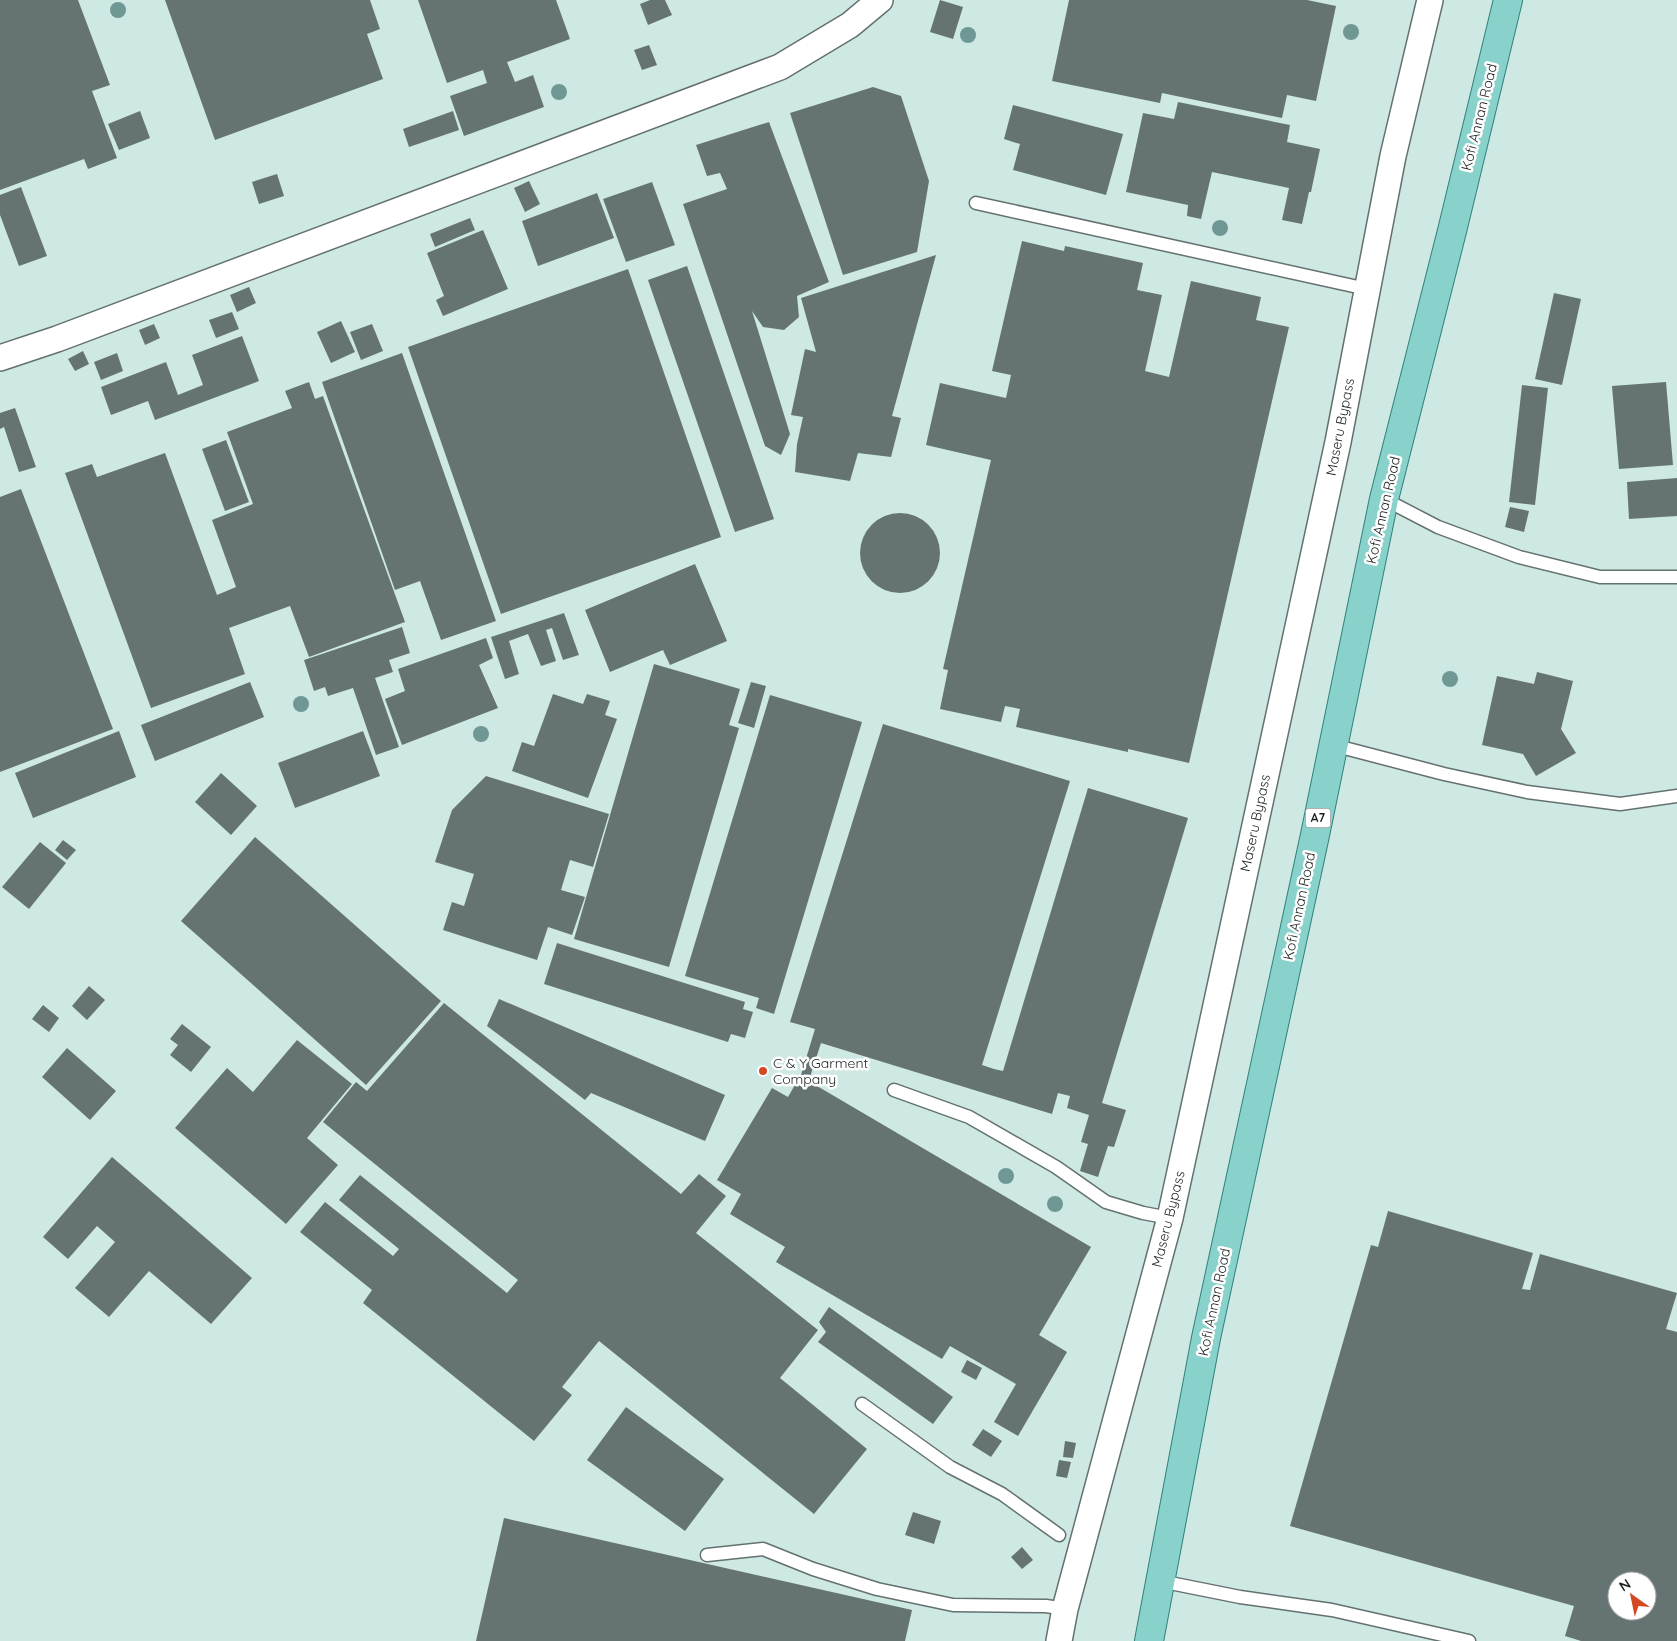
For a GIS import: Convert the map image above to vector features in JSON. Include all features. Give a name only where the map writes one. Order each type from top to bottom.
[{"type":"main road","name":"Kofi Annan Road","points":[[1149,1641],[1206,1338],[1384,499],[1508,0]]},
{"type":"street","points":[[0,358],[66,335],[780,67],[850,25],[880,0]]},
{"type":"street","name":"Maseru Bypass","points":[[1059,1641],[1065,1609],[1170,1218],[1336,452],[1393,156],[1430,0]]},
{"type":"lane","points":[[976,203],[1367,289]]},
{"type":"lane","points":[[1384,499],[1438,527],[1519,557],[1600,577],[1677,577]]},
{"type":"lane","points":[[1333,745],[1444,774],[1527,792],[1620,804],[1677,796]]},
{"type":"lane","points":[[894,1090],[968,1117],[1056,1167],[1106,1202],[1143,1213],[1170,1218]]},
{"type":"lane","points":[[862,1404],[950,1467],[1002,1494],[1059,1535]]},
{"type":"lane","points":[[707,1555],[763,1549],[813,1569],[877,1589],[954,1605],[1046,1606],[1065,1609]]},
{"type":"lane","points":[[1160,1581],[1240,1597],[1332,1610],[1469,1641]]},
{"type":"shaded area","points":[[0,0],[1677,0],[1677,1641],[0,1641]]},
{"type":"building","points":[[0,0],[78,0],[110,85],[92,91],[117,158],[88,169],[84,159],[0,190]]},
{"type":"building","points":[[165,0],[370,0],[380,29],[367,34],[383,79],[215,140]]},
{"type":"building","points":[[418,0],[556,0],[570,39],[507,62],[515,82],[533,75],[544,107],[464,136],[450,96],[487,83],[483,70],[447,83]]},
{"type":"building","points":[[650,0],[665,0],[672,15],[648,25],[640,4]]},
{"type":"building","points":[[940,0],[963,7],[953,39],[930,32]]},
{"type":"building","points":[[1069,0],[1307,0],[1336,6],[1316,101],[1287,95],[1282,118],[1162,93],[1160,103],[1052,81]]},
{"type":"building","points":[[649,45],[657,65],[642,70],[634,50]]},
{"type":"building","points":[[873,87],[901,96],[929,181],[917,252],[843,275],[790,113]]},
{"type":"building","points":[[1178,102],[1290,125],[1287,142],[1320,149],[1302,224],[1282,220],[1289,188],[1212,172],[1201,219],[1187,216],[1188,205],[1126,192],[1143,113],[1174,119]]},
{"type":"building","points":[[1013,105],[1123,134],[1106,195],[1013,170],[1020,144],[1004,139]]},
{"type":"building","points":[[140,111],[150,138],[119,150],[108,124]]},
{"type":"building","points":[[453,111],[459,130],[409,147],[403,129]]},
{"type":"building","points":[[769,122],[829,282],[797,296],[799,317],[784,330],[763,327],[752,311],[790,434],[781,455],[765,446],[683,204],[727,189],[720,173],[707,176],[696,145]]},
{"type":"building","points":[[277,174],[284,196],[259,204],[252,182]]},
{"type":"building","points":[[529,181],[540,204],[525,212],[514,188]]},
{"type":"building","points":[[652,182],[675,245],[626,262],[603,199]]},
{"type":"building","points":[[21,187],[47,256],[19,266],[0,215],[0,195]]},
{"type":"building","points":[[597,193],[614,238],[538,266],[522,221]]},
{"type":"building","points":[[470,218],[475,230],[435,247],[430,234]]},
{"type":"building","points":[[483,230],[508,289],[443,316],[436,300],[444,296],[427,253]]},
{"type":"building","points":[[1022,241],[1064,251],[1065,246],[1143,263],[1137,290],[1162,295],[1145,371],[1169,377],[1191,281],[1261,297],[1256,320],[1289,327],[1189,763],[1128,749],[1128,752],[1016,727],[1020,709],[1005,706],[1001,722],[940,709],[948,670],[943,669],[991,460],[926,445],[940,383],[1006,398],[1011,375],[992,371]]},
{"type":"building","points":[[936,255],[892,416],[901,418],[891,457],[858,453],[850,481],[795,472],[797,444],[803,417],[791,415],[805,349],[816,352],[801,298]]},
{"type":"building","points":[[687,266],[774,519],[735,532],[648,280]]},
{"type":"building","points":[[628,269],[721,537],[501,614],[408,347]]},
{"type":"building","points":[[249,287],[256,303],[237,312],[230,295]]},
{"type":"building","points":[[1554,293],[1581,299],[1562,385],[1535,379]]},
{"type":"building","points":[[232,312],[239,329],[216,338],[209,320]]},
{"type":"building","points":[[341,321],[355,352],[331,363],[317,332]]},
{"type":"building","points":[[154,324],[160,338],[145,345],[139,330]]},
{"type":"building","points":[[372,324],[383,351],[361,360],[350,332]]},
{"type":"building","points":[[242,336],[259,381],[155,420],[148,401],[111,415],[101,387],[166,362],[178,395],[203,385],[192,355]]},
{"type":"building","points":[[83,351],[89,364],[75,371],[68,359]]},
{"type":"building","points":[[117,353],[123,371],[101,380],[94,362]]},
{"type":"building","points":[[402,353],[496,621],[441,640],[420,581],[395,590],[322,382]]},
{"type":"building","points":[[309,382],[315,399],[323,396],[405,622],[309,657],[290,606],[229,628],[245,674],[151,708],[65,473],[92,464],[97,477],[165,453],[217,595],[236,587],[212,520],[253,504],[227,432],[292,408],[285,391]]},
{"type":"building","points":[[1666,382],[1673,465],[1619,469],[1612,386]]},
{"type":"building","points":[[1522,385],[1548,388],[1535,505],[1509,502]]},
{"type":"building","points":[[15,408],[36,467],[19,472],[4,427],[0,429],[0,413]]},
{"type":"building","points":[[226,440],[249,502],[225,511],[202,449]]},
{"type":"building","points":[[1677,478],[1677,516],[1629,519],[1627,482]]},
{"type":"building","points":[[21,489],[113,729],[0,772],[0,497]]},
{"type":"building","points":[[1510,507],[1529,511],[1524,532],[1505,527]]},
{"type":"building","points":[[900,513],[915,516],[928,525],[937,538],[940,553],[937,568],[928,581],[915,590],[900,593],[885,590],[872,581],[863,568],[860,553],[863,538],[872,525],[885,516]]},
{"type":"building","points":[[695,564],[727,641],[670,665],[663,650],[610,672],[585,610]]},
{"type":"building","points":[[564,613],[579,655],[563,660],[552,628],[546,630],[556,661],[541,666],[528,634],[509,641],[519,674],[505,679],[491,637]]},
{"type":"building","points":[[402,627],[410,653],[389,660],[393,672],[375,678],[399,747],[376,755],[353,688],[328,696],[325,687],[314,691],[304,660]]},
{"type":"building","points":[[486,638],[493,658],[479,665],[498,708],[402,745],[385,699],[405,691],[398,669]]},
{"type":"building","points":[[654,664],[740,689],[729,725],[739,728],[669,967],[574,939]]},
{"type":"building","points":[[1537,672],[1573,681],[1561,729],[1576,753],[1536,776],[1523,754],[1482,745],[1497,676],[1534,684]]},
{"type":"building","points":[[250,682],[264,717],[155,761],[141,725]]},
{"type":"building","points":[[751,682],[766,686],[754,728],[738,723]]},
{"type":"building","points":[[553,694],[583,704],[587,694],[610,701],[605,715],[617,719],[588,798],[512,771],[522,742],[534,746]]},
{"type":"building","points":[[770,695],[862,722],[774,1014],[756,1008],[759,998],[685,976]]},
{"type":"building","points":[[883,724],[1070,781],[982,1065],[994,1069],[1003,1071],[1088,788],[1188,818],[1102,1103],[1126,1110],[1114,1147],[1108,1146],[1098,1177],[1080,1171],[1088,1144],[1081,1142],[1089,1115],[1067,1108],[1070,1096],[1058,1093],[1052,1114],[821,1043],[810,1077],[801,1075],[815,1029],[790,1022]]},
{"type":"building","points":[[119,731],[136,777],[33,818],[15,773]]},
{"type":"building","points":[[363,731],[380,776],[295,808],[278,763]]},
{"type":"building","points":[[221,773],[257,806],[231,835],[195,802]]},
{"type":"building","points":[[486,776],[609,814],[593,867],[570,860],[561,890],[585,897],[572,935],[548,927],[537,960],[443,930],[452,902],[464,906],[474,874],[435,862],[452,810]]},
{"type":"building","points":[[255,837],[441,1001],[366,1085],[181,921]]},
{"type":"building","points":[[63,840],[76,850],[67,860],[55,850]]},
{"type":"building","points":[[40,842],[66,863],[29,909],[2,887]]},
{"type":"building","points":[[557,943],[745,1002],[743,1009],[753,1012],[745,1038],[731,1034],[728,1042],[544,984]]},
{"type":"building","points":[[89,986],[105,1000],[87,1020],[72,1006]]},
{"type":"building","points":[[499,999],[725,1095],[705,1141],[591,1093],[585,1100],[487,1026]]},
{"type":"building","points":[[444,1003],[681,1194],[699,1174],[726,1196],[696,1233],[818,1330],[780,1378],[867,1449],[814,1514],[599,1341],[562,1387],[572,1395],[534,1441],[363,1303],[372,1290],[300,1232],[325,1202],[393,1256],[399,1249],[339,1200],[360,1175],[507,1293],[518,1280],[323,1122],[356,1082],[367,1091]]},
{"type":"building","points":[[43,1005],[59,1018],[49,1032],[32,1019]]},
{"type":"building","points":[[182,1024],[211,1047],[191,1072],[170,1055],[178,1045],[170,1039]]},
{"type":"building","points":[[297,1040],[352,1084],[307,1138],[338,1165],[286,1224],[175,1128],[227,1068],[253,1092]]},
{"type":"building","points":[[67,1048],[116,1091],[90,1120],[42,1077]]},
{"type":"building","points":[[800,1076],[1091,1247],[1039,1335],[1067,1352],[1018,1436],[994,1422],[1016,1384],[950,1346],[942,1359],[776,1262],[785,1247],[730,1214],[741,1194],[717,1180],[772,1088],[788,1097]]},
{"type":"building","points":[[112,1157],[252,1278],[211,1324],[149,1271],[109,1317],[75,1288],[115,1242],[97,1226],[68,1259],[43,1237]]},
{"type":"building","points":[[1388,1211],[1533,1253],[1522,1289],[1530,1290],[1540,1254],[1677,1293],[1666,1329],[1677,1332],[1677,1641],[1581,1641],[1565,1636],[1574,1606],[1290,1526],[1371,1245],[1378,1247]]},
{"type":"building","points":[[829,1307],[953,1397],[933,1424],[818,1342],[826,1332],[819,1322]]},
{"type":"building","points":[[967,1360],[982,1368],[976,1380],[961,1372]]},
{"type":"building","points":[[626,1407],[724,1479],[685,1531],[587,1460]]},
{"type":"building","points":[[983,1429],[1002,1441],[991,1457],[972,1445]]},
{"type":"building","points":[[1065,1441],[1076,1443],[1073,1458],[1063,1457]]},
{"type":"building","points":[[1059,1460],[1071,1462],[1067,1478],[1056,1476]]},
{"type":"building","points":[[913,1512],[941,1521],[934,1544],[905,1535]]},
{"type":"building","points":[[504,1518],[912,1610],[905,1641],[476,1641]]},
{"type":"building","points":[[1022,1547],[1033,1560],[1022,1569],[1011,1557]]},
{"type":"place","name":"C & Y Garment Company","points":[[763,1071]]}]
